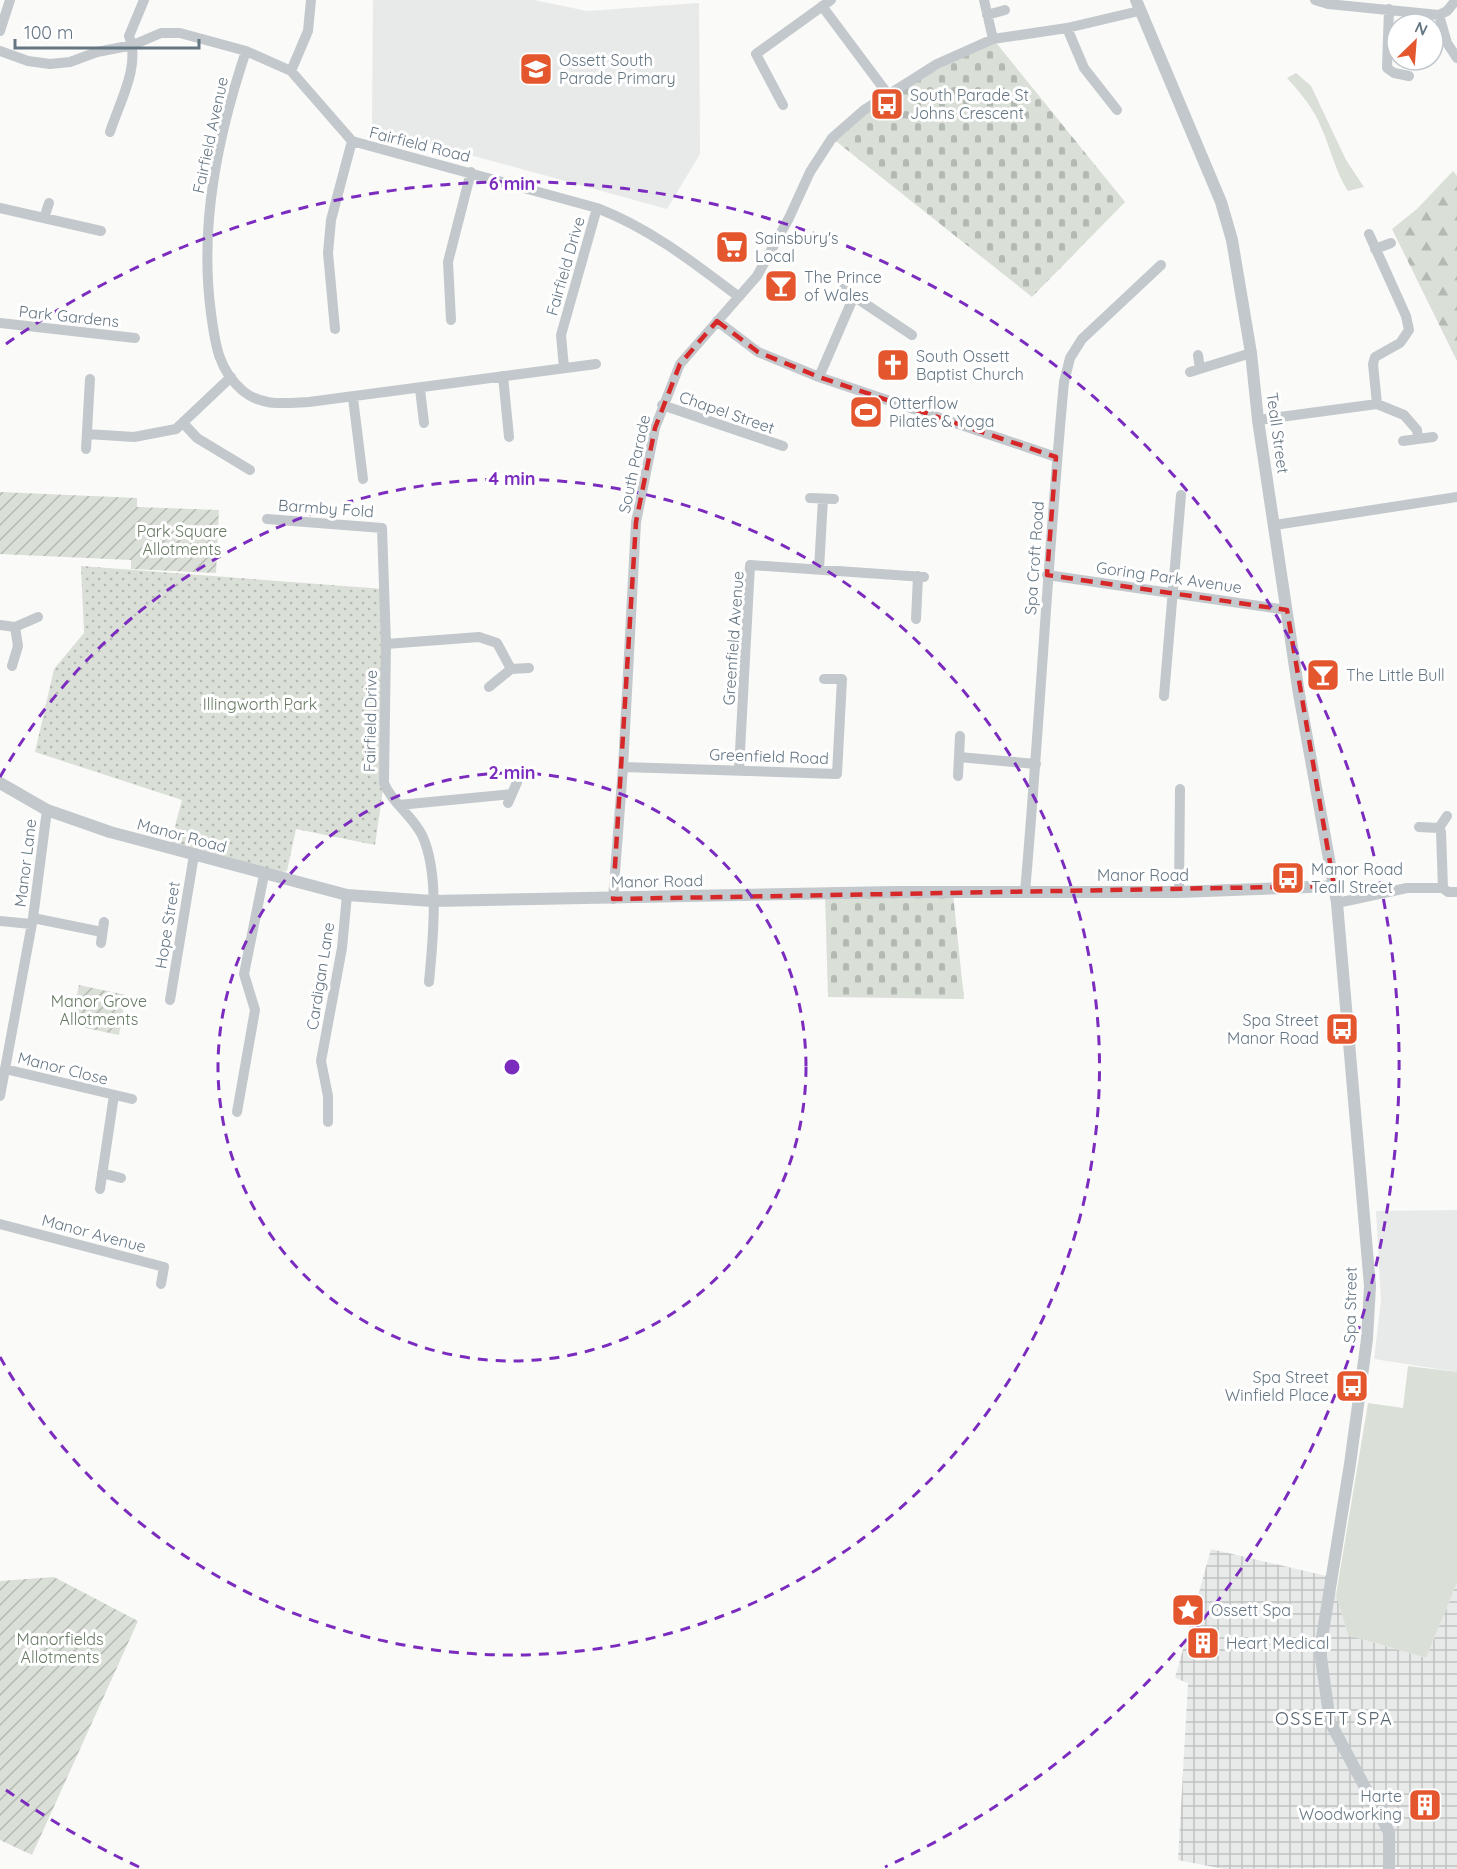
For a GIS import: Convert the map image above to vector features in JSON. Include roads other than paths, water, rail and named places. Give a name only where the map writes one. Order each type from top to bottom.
[{"type":"street","points":[[0,31],[10,0]]},
{"type":"street","points":[[110,132],[133,62],[133,45],[129,36],[144,0]]},
{"type":"street","points":[[291,71],[308,31],[311,0]]},
{"type":"street","points":[[984,0],[993,39]]},
{"type":"street","points":[[1315,0],[1328,4],[1414,12]]},
{"type":"street","points":[[1445,12],[1456,0]]},
{"type":"street","points":[[783,105],[756,54],[827,3],[887,93]]},
{"type":"street","name":"South Parade","points":[[613,899],[623,767],[636,522],[655,428],[662,405],[680,364],[757,276],[789,218],[810,172],[832,138],[887,93],[936,64],[993,39],[1067,28],[1138,5]]},
{"type":"street","name":"Teall Street","points":[[1138,5],[1221,202],[1232,240],[1251,353],[1258,420],[1287,610],[1334,886]]},
{"type":"street","points":[[987,15],[1005,9]]},
{"type":"street","points":[[1389,9],[1387,68],[1394,73],[1409,76]]},
{"type":"street","points":[[1067,28],[1084,68],[1117,110]]},
{"type":"street","name":"Fairfield Road","points":[[0,51],[28,61],[50,64],[70,62],[97,52],[133,45],[161,33],[180,33],[246,51],[291,71],[352,141],[597,208],[651,232],[739,297]]},
{"type":"street","points":[[1445,36],[1457,58]]},
{"type":"street","name":"Fairfield Avenue","points":[[246,51],[214,175],[208,243],[207,278],[216,349],[221,365],[243,391],[259,400],[276,404],[353,398],[502,376]]},
{"type":"street","points":[[335,329],[328,254],[331,220],[352,141]]},
{"type":"street","points":[[451,320],[448,262],[471,172]]},
{"type":"street","points":[[44,218],[49,203]]},
{"type":"street","points":[[0,208],[101,231]]},
{"type":"street","name":"Fairfield Drive","points":[[564,368],[561,335],[597,208]]},
{"type":"street","points":[[1369,234],[1406,316],[1409,330],[1400,343],[1375,357],[1373,364],[1377,404]]},
{"type":"street","points":[[1375,249],[1391,243]]},
{"type":"street","name":"Spa Croft Road","points":[[1025,892],[1036,765],[1056,457],[1064,382],[1070,358],[1082,339],[1161,265]]},
{"type":"street","points":[[843,289],[912,335]]},
{"type":"street","points":[[819,377],[854,296]]},
{"type":"street","points":[[717,321],[759,352],[819,377],[1056,457]]},
{"type":"street","name":"Park Gardens","points":[[0,324],[135,338]]},
{"type":"street","points":[[1198,355],[1195,370],[1251,353]]},
{"type":"street","points":[[510,437],[502,376],[596,364]]},
{"type":"street","points":[[87,434],[134,437],[164,433],[184,424],[231,377]]},
{"type":"street","points":[[86,449],[90,379]]},
{"type":"street","points":[[420,389],[424,423]]},
{"type":"street","points":[[353,398],[363,479]]},
{"type":"street","points":[[1258,420],[1377,404],[1404,415],[1417,430],[1418,439]]},
{"type":"street","name":"Chapel Street","points":[[662,405],[783,446]]},
{"type":"street","points":[[184,424],[197,438],[250,470]]},
{"type":"street","points":[[1402,441],[1433,437]]},
{"type":"street","points":[[1164,696],[1182,495]]},
{"type":"street","points":[[1275,525],[1457,497]]},
{"type":"street","points":[[810,498],[834,499]]},
{"type":"street","points":[[819,569],[823,499]]},
{"type":"street","points":[[1411,504],[1415,516]]},
{"type":"street","name":"Barmby Fold","points":[[267,519],[382,528]]},
{"type":"street","name":"Fairfield Drive","points":[[382,528],[386,644],[384,783],[421,833],[428,850],[432,901],[429,982]]},
{"type":"street","name":"Greenfield Avenue","points":[[739,770],[750,565],[921,576],[916,619]]},
{"type":"street","name":"Goring Park Avenue","points":[[1047,575],[1287,610]]},
{"type":"street","points":[[0,625],[15,627],[38,616]]},
{"type":"street","points":[[12,666],[18,646],[15,627]]},
{"type":"street","points":[[386,644],[479,637],[489,639],[504,650],[511,669]]},
{"type":"street","points":[[489,687],[511,669],[529,669]]},
{"type":"street","name":"Greenfield Road","points":[[623,767],[837,774],[842,679],[824,679]]},
{"type":"street","points":[[958,776],[960,736]]},
{"type":"street","points":[[959,757],[1036,765]]},
{"type":"street","points":[[399,805],[510,798],[519,780]]},
{"type":"street","name":"Manor Road","points":[[0,783],[47,810],[110,832],[347,895],[432,901],[1025,892],[1179,892],[1334,886]]},
{"type":"street","points":[[1179,892],[1180,789]]},
{"type":"street","name":"Manor Lane","points":[[0,1096],[4,1064],[32,921],[47,810]]},
{"type":"street","points":[[1443,888],[1439,828],[1447,816]]},
{"type":"street","points":[[1419,827],[1439,828]]},
{"type":"street","name":"Hope Street","points":[[170,1000],[194,855]]},
{"type":"street","points":[[237,1112],[255,1010],[244,974],[264,874]]},
{"type":"street","name":"Spa Street","points":[[1334,886],[1370,1286],[1367,1339],[1355,1432],[1320,1650],[1330,1722],[1389,1832],[1389,1869]]},
{"type":"street","points":[[1337,903],[1407,888],[1443,888],[1448,892],[1457,892]]},
{"type":"street","name":"Cardigan Lane","points":[[328,1122],[328,1096],[321,1071],[321,1060],[342,948],[347,895]]},
{"type":"street","points":[[0,921],[32,921],[102,933]]},
{"type":"street","name":"Manor Close","points":[[4,1064],[132,1099]]},
{"type":"street","name":"Manor Close","points":[[100,1189],[114,1095]]},
{"type":"street","points":[[102,1173],[121,1178]]},
{"type":"street","name":"Manor Avenue","points":[[0,1224],[164,1267],[161,1284]]},
{"type":"place","name":"Ossett South Parade Primary","points":[[536,69]]},
{"type":"place","name":"South Parade St Johns Crescent","points":[[887,104]]},
{"type":"place","name":"Sainsbury's Local","points":[[732,247]]},
{"type":"place","name":"The Prince of Wales","points":[[781,286]]},
{"type":"place","name":"South Ossett Baptist Church","points":[[893,365]]},
{"type":"place","name":"Otterflow Pilates & Yoga","points":[[866,412]]},
{"type":"place","name":"The Little Bull","points":[[1323,675]]},
{"type":"place","name":"Manor Road Teall Street","points":[[1288,878]]},
{"type":"place","name":"Spa Street Manor Road","points":[[1342,1029]]},
{"type":"place","name":"Spa Street Winfield Place","points":[[1352,1386]]},
{"type":"place","name":"Ossett Spa","points":[[1188,1610]]},
{"type":"place","name":"Heart Medical","points":[[1203,1643]]},
{"type":"place","name":"Harte Woodworking","points":[[1425,1805]]},
{"type":"district","name":"OSSETT SPA","points":[[1334,1718]]},
{"type":"park label","name":"Park Square Allotments","points":[[182,540]]},
{"type":"park label","name":"Illingworth Park","points":[[260,704]]},
{"type":"park label","name":"Manor Grove Allotments","points":[[99,1010]]},
{"type":"park label","name":"Manorfields Allotments","points":[[60,1648]]}]
